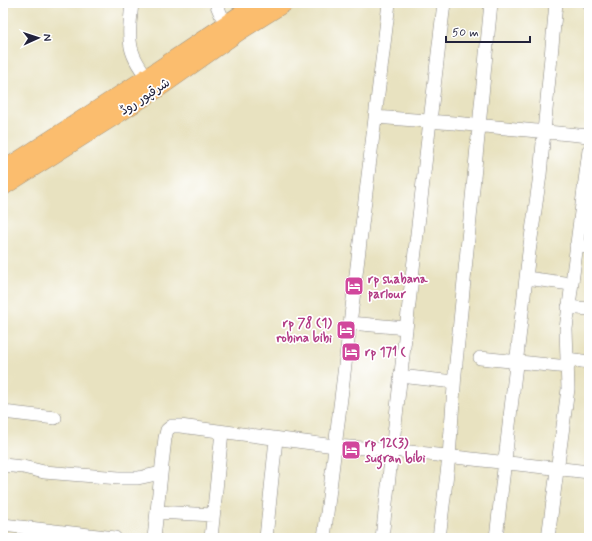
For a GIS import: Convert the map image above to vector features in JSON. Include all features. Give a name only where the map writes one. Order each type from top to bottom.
[{"type":"main road","name":"شرقپور روڈ","points":[[3,187],[152,83],[228,23],[257,3]]},
{"type":"main road","name":"شرقپور روڈ","points":[[3,170],[239,32],[285,3]]},
{"type":"street","points":[[132,3],[130,25],[131,48],[140,70],[152,83]]},
{"type":"street","points":[[216,3],[221,15],[228,23]]},
{"type":"street","points":[[324,538],[389,3]]},
{"type":"street","points":[[382,538],[444,3]]},
{"type":"street","points":[[440,538],[449,457],[454,382],[478,125],[491,3]]},
{"type":"street","points":[[496,538],[526,278],[540,175],[556,3]]},
{"type":"street","points":[[375,117],[589,136]]},
{"type":"street","points":[[548,538],[568,388],[566,329],[568,307],[571,284],[583,246],[589,150]]},
{"type":"street","points":[[526,278],[571,284]]},
{"type":"street","points":[[568,307],[589,309]]},
{"type":"street","points":[[350,323],[406,328]]},
{"type":"street","points":[[480,358],[567,363],[589,362]]},
{"type":"street","points":[[400,376],[454,382]]},
{"type":"street","points":[[3,412],[55,418]]},
{"type":"street","points":[[154,538],[166,433],[169,428],[180,426],[335,446],[392,450],[589,472]]},
{"type":"street","points":[[211,538],[222,432]]},
{"type":"street","points":[[266,538],[276,439]]},
{"type":"street","points":[[3,465],[23,467],[44,472],[119,478],[138,478],[161,473]]},
{"type":"street","points":[[157,512],[213,515]]},
{"type":"street","points":[[3,525],[115,538]]},
{"type":"place","name":"rp shabana parlour","points":[[354,286]]},
{"type":"place","name":"rp 78 (1) robina bibi","points":[[346,330]]},
{"type":"place","name":"rp 171 (","points":[[351,352]]},
{"type":"place","name":"rp 12(3) sugran bibi","points":[[351,450]]}]
